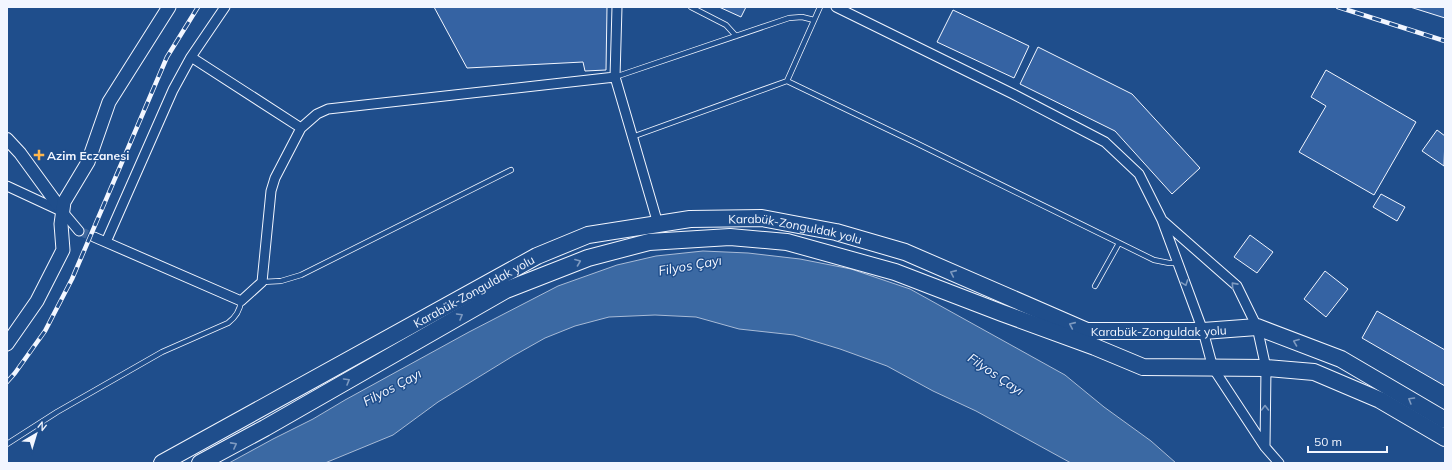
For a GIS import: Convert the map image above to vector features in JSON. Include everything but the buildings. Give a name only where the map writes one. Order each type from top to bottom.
[{"type":"highway","name":"Karabük-Zonguldak yolu","points":[[162,463],[537,256],[588,235],[690,219],[762,218],[836,232],[905,252],[1087,331],[1202,331],[1257,327],[1341,359],[1445,420]]},
{"type":"highway","name":"Karabük-Zonguldak yolu","points":[[200,463],[265,428],[506,290],[588,258],[649,242],[730,237],[787,242],[895,272],[1095,347],[1144,367],[1266,368],[1314,372],[1380,400],[1445,438]]},
{"type":"main road","points":[[7,344],[37,301],[63,250],[62,224],[64,202],[88,162],[109,102],[169,7]]},
{"type":"street","points":[[106,242],[173,90],[191,57],[225,7]]},
{"type":"street","points":[[617,7],[615,78],[658,224]]},
{"type":"street","points":[[836,7],[1013,94],[1105,142],[1139,174],[1162,220],[1202,331],[1213,368],[1265,447],[1279,463]]},
{"type":"street","points":[[191,57],[301,128]]},
{"type":"street","points":[[94,237],[241,301],[262,282],[271,191],[275,178],[301,128],[317,114],[328,109],[615,78]]},
{"type":"street","points":[[7,139],[20,153],[63,212],[79,230]]},
{"type":"street","points":[[7,186],[63,212]]},
{"type":"street","points":[[1162,220],[1237,286],[1257,327],[1266,368],[1265,447]]},
{"type":"lane","points":[[691,7],[726,25],[736,36]]},
{"type":"lane","points":[[787,81],[820,7]]},
{"type":"lane","points":[[615,78],[789,18],[802,16],[814,20]]},
{"type":"lane","points":[[632,137],[787,81],[1154,260],[1178,263]]},
{"type":"lane","points":[[262,282],[281,281],[301,275],[511,170]]},
{"type":"lane","points":[[1095,286],[1119,243]]},
{"type":"lane","points":[[7,444],[56,412],[162,352],[228,323],[239,310],[241,301]]},
{"type":"water","name":"Filyos Çayı","points":[[703,251],[748,253],[800,259],[851,269],[910,289],[1065,375],[1104,407],[1151,441],[1176,463],[1071,463],[976,411],[933,391],[887,366],[840,349],[794,335],[739,329],[696,317],[655,315],[609,317],[575,326],[545,338],[438,402],[393,435],[325,463],[229,463],[313,419],[469,332],[558,286],[617,265],[656,256]]},
{"type":"tunnel","points":[[79,231],[94,237]]},
{"type":"railway","points":[[7,382],[45,331],[72,279],[167,57],[198,7]]},
{"type":"railway","points":[[1338,7],[1445,41]]},
{"type":"place","name":"Azim Eczanesi","points":[[39,155]]}]
